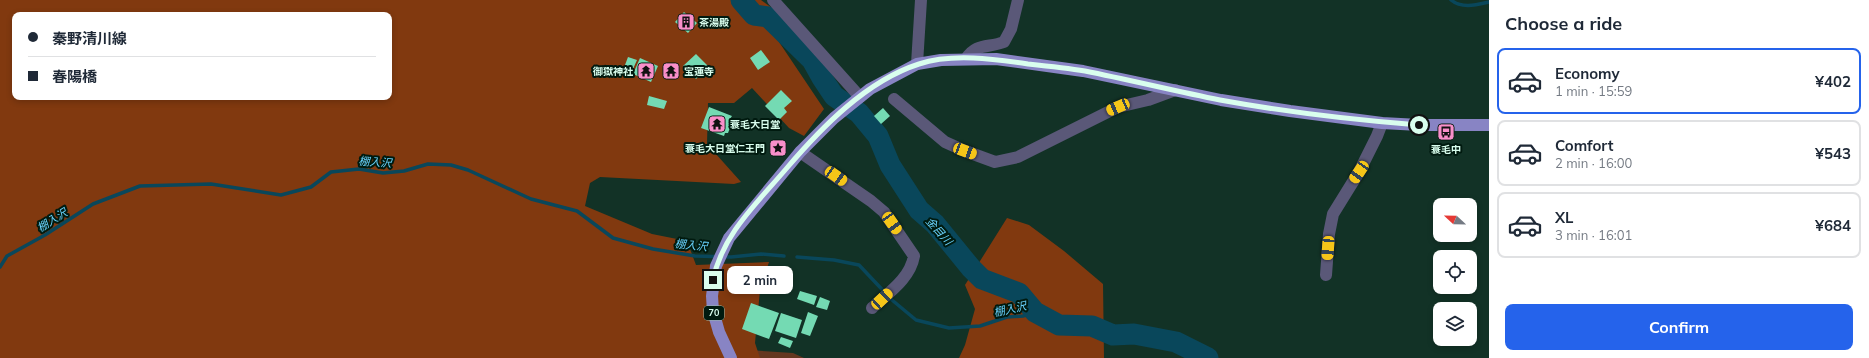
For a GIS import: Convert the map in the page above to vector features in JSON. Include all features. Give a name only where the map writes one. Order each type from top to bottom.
[{"type":"main road","name":"70","points":[[731,358],[719,332],[713,311],[712,288],[716,266],[722,250],[739,224],[800,152],[834,118],[879,83],[918,64],[966,58],[996,59],[1083,71],[1221,100],[1290,111],[1382,123],[1419,125],[1489,125]]},
{"type":"street","points":[[773,0],[857,99]]},
{"type":"street","points":[[918,64],[920,0]]},
{"type":"street","points":[[966,58],[971,51],[976,48],[1004,42],[1011,29],[1018,0]]},
{"type":"street","points":[[894,99],[945,142],[995,162],[1018,157],[1118,107],[1148,100],[1176,90]]},
{"type":"street","points":[[1326,275],[1330,234],[1334,214],[1359,172],[1382,123]]},
{"type":"street","points":[[800,152],[871,201],[884,212],[914,256],[912,266],[900,282],[872,308]]},
{"type":"shaded area","points":[[0,0],[761,0],[772,8],[775,36],[824,109],[804,136],[789,128],[752,88],[734,103],[708,103],[707,144],[741,182],[734,184],[600,177],[590,183],[585,206],[652,234],[687,241],[696,265],[769,262],[760,290],[755,343],[760,358],[0,358]]},
{"type":"shaded area","points":[[1007,218],[1029,225],[1064,251],[1103,284],[1104,358],[959,358],[965,345],[975,309],[965,285]]},
{"type":"shaded area","points":[[747,350],[793,353],[804,358],[751,358]]},
{"type":"building","name":"茶湯殿","points":[[684,12],[697,23],[688,33],[675,22]]},
{"type":"building","points":[[761,50],[770,62],[758,70],[750,58]]},
{"type":"building","points":[[696,54],[709,67],[706,70],[708,72],[701,78],[699,76],[696,79],[683,66]]},
{"type":"building","points":[[628,57],[637,60],[633,69],[625,65]]},
{"type":"building","points":[[640,58],[658,66],[651,82],[633,74]]},
{"type":"building","points":[[781,90],[792,101],[784,108],[787,112],[779,120],[765,106]]},
{"type":"building","points":[[649,96],[667,101],[664,109],[647,105]]},
{"type":"building","name":"蓑毛大日堂","points":[[709,107],[732,116],[730,119],[733,120],[728,133],[725,133],[724,136],[701,128]]},
{"type":"building","points":[[883,108],[890,116],[881,124],[874,116]]},
{"type":"building","points":[[800,291],[817,296],[814,305],[797,299]]},
{"type":"building","points":[[820,297],[830,301],[827,310],[816,307]]},
{"type":"building","points":[[751,303],[779,313],[769,339],[742,329]]},
{"type":"building","points":[[808,312],[818,316],[810,336],[801,333]]},
{"type":"building","points":[[781,313],[802,320],[796,338],[775,331]]},
{"type":"building","points":[[781,337],[793,341],[790,348],[778,343]]},
{"type":"waterway","name":"金目川","points":[[741,0],[754,15],[768,17],[812,60],[834,96],[859,113],[878,136],[890,165],[919,210],[935,224],[971,268],[982,279],[1019,293],[1035,312],[1059,325],[1092,326],[1113,335],[1134,334],[1176,342],[1208,358]]},
{"type":"waterway","points":[[1451,0],[1460,5],[1474,5],[1489,2]]},
{"type":"waterway","name":"棚入沢","points":[[0,267],[7,256],[45,235],[93,204],[140,186],[211,184],[281,195],[311,187],[331,172],[359,169],[383,173],[404,171],[428,164],[451,165],[468,170],[531,199],[577,211],[613,238],[653,249],[695,256],[731,257],[761,254],[784,256]]},
{"type":"waterway","name":"棚入沢","points":[[797,257],[834,260],[859,265],[892,300],[916,320],[949,328],[980,326],[1007,317],[1023,316],[1035,312]]},
{"type":"place","name":"茶湯殿","points":[[686,22]]},
{"type":"place","name":"御獄神社","points":[[646,71]]},
{"type":"place","name":"宝蓮寺","points":[[671,71]]},
{"type":"place","name":"蓑毛大日堂","points":[[717,124]]},
{"type":"place","name":"蓑毛中","points":[[1446,132]]},
{"type":"place","name":"蓑毛大日堂仁王門","points":[[778,148]]},
{"type":"route","points":[[713,280],[722,250],[729,238],[739,224],[803,149],[834,118],[870,89],[879,83],[922,63],[966,58],[996,59],[1083,71],[1221,100],[1290,111],[1382,123],[1419,125]]}]
